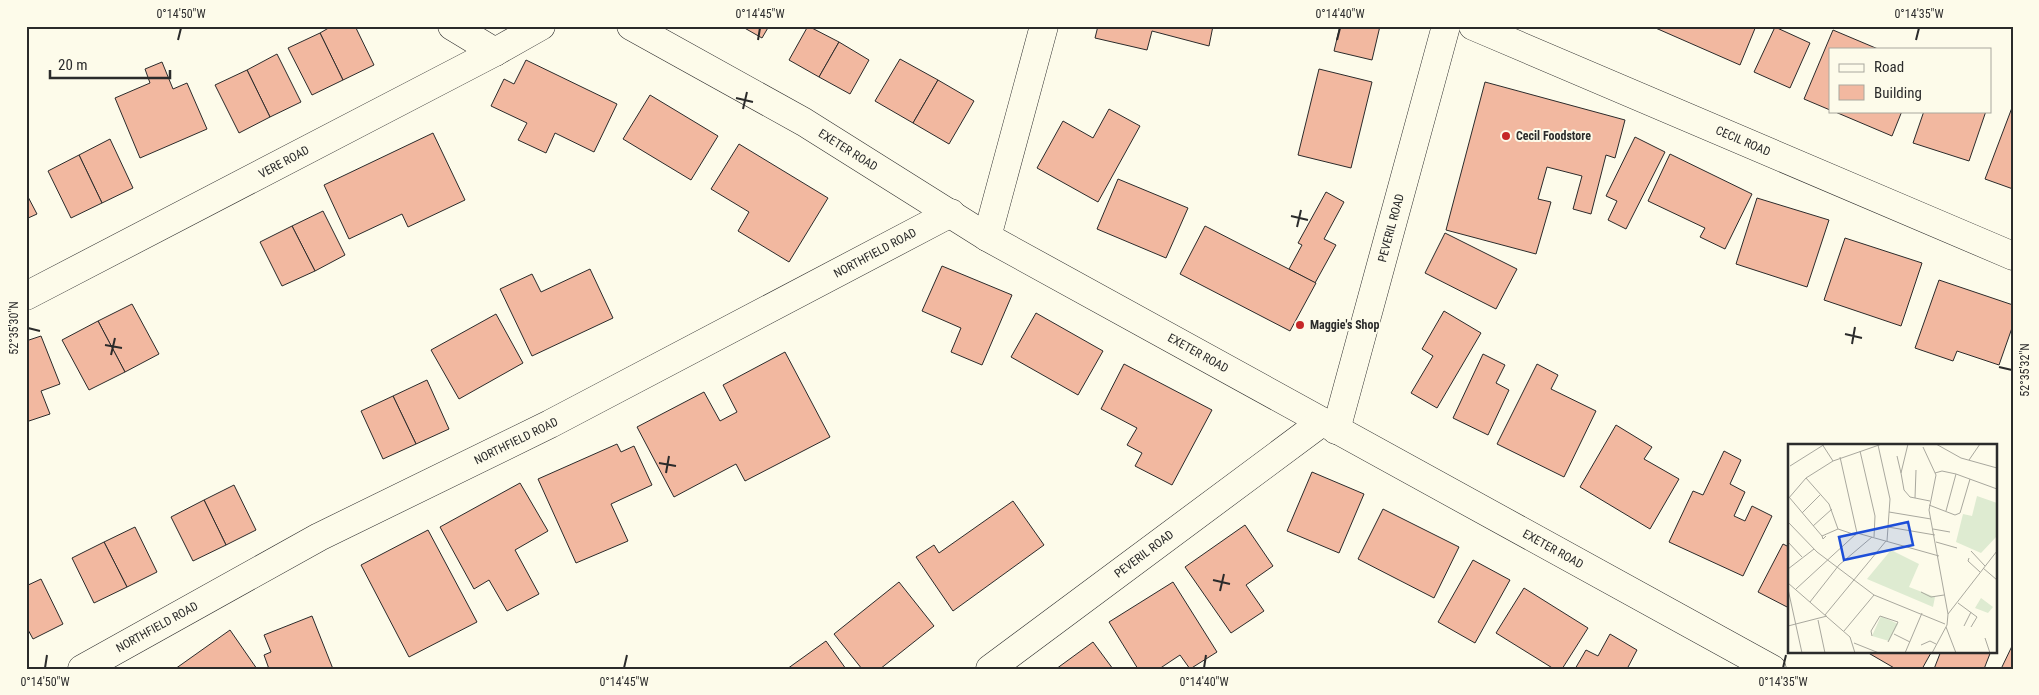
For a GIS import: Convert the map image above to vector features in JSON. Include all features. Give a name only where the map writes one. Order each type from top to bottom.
[{"type":"street","points":[[452,26],[495,52]]},
{"type":"street","name":"VERE ROAD","points":[[26,296],[495,52],[540,26]]},
{"type":"street","name":"EXETER ROAD","points":[[631,26],[804,122],[987,237],[1772,669]]},
{"type":"street","points":[[987,237],[1044,26]]},
{"type":"street","name":"PEVERIL ROAD","points":[[990,669],[1329,426],[1446,26]]},
{"type":"street","name":"CECIL ROAD","points":[[1473,26],[2013,256]]},
{"type":"street","name":"NORTHFIELD ROAD","points":[[82,669],[319,537],[550,424],[951,213]]},
{"type":"building","points":[[332,26],[355,26],[374,65],[343,80],[320,33]]},
{"type":"building","points":[[741,26],[769,26],[762,38]]},
{"type":"building","points":[[808,26],[839,42],[819,77],[789,60]]},
{"type":"building","points":[[1098,26],[1213,26],[1209,46],[1152,31],[1147,50],[1095,38]]},
{"type":"building","points":[[1340,26],[1380,26],[1372,60],[1334,51]]},
{"type":"building","points":[[1651,26],[1756,26],[1740,65]]},
{"type":"building","points":[[1775,27],[1810,43],[1790,88],[1754,72]]},
{"type":"building","points":[[1833,30],[1876,48],[1829,48],[1829,110],[1804,99]]},
{"type":"building","points":[[320,33],[343,80],[312,95],[288,48]]},
{"type":"building","points":[[839,42],[869,60],[850,94],[819,77]]},
{"type":"building","points":[[277,54],[301,102],[270,117],[247,70]]},
{"type":"building","points":[[900,59],[938,80],[913,123],[875,101]]},
{"type":"building","points":[[526,60],[617,104],[594,152],[555,133],[546,153],[518,140],[527,123],[491,106],[504,79],[514,84]]},
{"type":"building","points":[[162,62],[173,89],[187,83],[207,129],[140,158],[115,98],[150,83],[145,69]]},
{"type":"building","points":[[1319,69],[1372,82],[1351,168],[1298,155]]},
{"type":"building","points":[[247,70],[270,117],[239,133],[215,85]]},
{"type":"building","points":[[938,80],[974,101],[949,144],[913,123]]},
{"type":"building","points":[[1485,82],[1625,120],[1615,158],[1606,155],[1591,214],[1573,209],[1582,176],[1547,167],[1538,199],[1551,202],[1536,254],[1446,230]]},
{"type":"building","points":[[650,95],[718,136],[691,180],[623,139]]},
{"type":"building","points":[[2013,105],[2013,189],[1985,179]]},
{"type":"building","points":[[1109,109],[1140,126],[1098,202],[1037,168],[1063,121],[1093,138]]},
{"type":"building","points":[[1835,112],[1902,112],[1892,136]]},
{"type":"building","points":[[1924,112],[1986,112],[1969,161],[1913,143]]},
{"type":"building","points":[[433,133],[465,200],[408,227],[402,214],[349,239],[324,185]]},
{"type":"building","points":[[1635,137],[1665,152],[1626,229],[1608,220],[1617,201],[1606,196]]},
{"type":"building","points":[[110,139],[133,188],[102,203],[79,155]]},
{"type":"building","points":[[739,144],[828,198],[789,262],[738,231],[749,212],[711,189]]},
{"type":"building","points":[[1670,154],[1752,194],[1725,249],[1700,237],[1705,228],[1648,201]]},
{"type":"building","points":[[79,155],[102,203],[71,218],[48,171]]},
{"type":"building","points":[[1118,179],[1188,208],[1166,258],[1097,229]]},
{"type":"building","points":[[1326,192],[1344,202],[1324,239],[1336,245],[1315,283],[1289,269],[1302,245],[1298,243]]},
{"type":"building","points":[[26,193],[37,214],[26,219]]},
{"type":"building","points":[[1757,198],[1829,220],[1807,287],[1736,264]]},
{"type":"building","points":[[323,211],[345,255],[315,271],[292,226]]},
{"type":"building","points":[[292,226],[315,271],[282,286],[260,242]]},
{"type":"building","points":[[1205,226],[1316,283],[1290,331],[1180,274]]},
{"type":"building","points":[[1445,233],[1517,269],[1496,309],[1425,273]]},
{"type":"building","points":[[1845,238],[1922,263],[1901,326],[1824,300]]},
{"type":"building","points":[[942,266],[1012,295],[982,365],[951,352],[961,328],[922,311]]},
{"type":"building","points":[[590,269],[613,318],[532,356],[500,289],[532,274],[541,292]]},
{"type":"building","points":[[1939,280],[2013,305],[2013,325],[1999,365],[1957,351],[1953,361],[1915,348]]},
{"type":"building","points":[[132,304],[159,354],[125,372],[98,321]]},
{"type":"building","points":[[1444,311],[1481,333],[1437,408],[1411,393],[1433,356],[1422,349]]},
{"type":"building","points":[[1036,313],[1103,351],[1078,395],[1011,357]]},
{"type":"building","points":[[496,314],[523,363],[459,399],[431,350]]},
{"type":"building","points":[[98,321],[125,372],[89,390],[62,340]]},
{"type":"building","points":[[41,336],[60,384],[41,391],[50,414],[26,422],[26,341]]},
{"type":"building","points":[[785,352],[830,437],[745,481],[736,464],[674,497],[637,427],[704,392],[720,421],[737,412],[723,385]]},
{"type":"building","points":[[1483,354],[1505,365],[1496,383],[1509,390],[1488,435],[1453,418]]},
{"type":"building","points":[[1124,364],[1212,410],[1172,485],[1135,466],[1142,453],[1127,445],[1137,428],[1101,409]]},
{"type":"building","points":[[1537,364],[1558,375],[1551,389],[1596,411],[1564,477],[1497,444]]},
{"type":"building","points":[[427,380],[449,429],[416,444],[393,396]]},
{"type":"building","points":[[393,396],[416,444],[383,459],[361,411]]},
{"type":"building","points":[[1616,425],[1652,447],[1644,459],[1679,479],[1650,529],[1580,487]]},
{"type":"building","points":[[617,444],[621,452],[634,446],[652,485],[611,504],[628,541],[576,563],[538,479]]},
{"type":"building","points":[[1724,451],[1741,460],[1730,484],[1745,492],[1734,516],[1745,521],[1752,506],[1772,516],[1743,576],[1669,542],[1693,491],[1703,495]]},
{"type":"building","points":[[1312,472],[1364,494],[1339,553],[1287,531]]},
{"type":"building","points":[[520,483],[548,531],[515,550],[539,594],[507,611],[489,580],[474,589],[440,527]]},
{"type":"building","points":[[234,485],[256,530],[226,545],[204,500]]},
{"type":"building","points":[[204,500],[226,545],[193,561],[171,517]]},
{"type":"building","points":[[1013,501],[1044,545],[953,611],[916,557],[934,545],[939,553]]},
{"type":"building","points":[[1383,509],[1459,547],[1434,598],[1358,559]]},
{"type":"building","points":[[1245,525],[1273,566],[1246,585],[1264,611],[1231,633],[1185,567]]},
{"type":"building","points":[[135,527],[157,572],[127,587],[104,542]]},
{"type":"building","points":[[428,530],[477,622],[409,657],[361,565]]},
{"type":"building","points":[[104,542],[127,587],[94,603],[72,558]]},
{"type":"building","points":[[1783,544],[1788,546],[1788,607],[1758,592]]},
{"type":"building","points":[[1473,560],[1510,580],[1475,643],[1438,622]]},
{"type":"building","points":[[41,579],[63,624],[33,639],[26,626],[26,586]]},
{"type":"building","points":[[899,582],[934,626],[880,669],[862,669],[834,634]]},
{"type":"building","points":[[1173,582],[1217,652],[1190,669],[1180,655],[1159,669],[1138,669],[1109,622]]},
{"type":"building","points":[[1524,588],[1588,628],[1562,669],[1554,669],[1496,633]]},
{"type":"building","points":[[312,616],[333,669],[269,669],[264,655],[271,652],[264,635]]},
{"type":"building","points":[[230,630],[257,669],[175,669]]},
{"type":"building","points":[[1610,634],[1637,650],[1627,669],[1575,669],[1586,650],[1598,656]]},
{"type":"building","points":[[826,641],[846,669],[787,669]]},
{"type":"building","points":[[1093,642],[1113,669],[1056,669]]},
{"type":"building","points":[[2013,644],[2013,669],[2001,669]]},
{"type":"building","points":[[1867,652],[1931,652],[1922,669],[1896,669]]},
{"type":"building","points":[[1941,652],[1991,652],[1984,669],[1934,669]]},
{"type":"place","name":"Cecil Foodstore","points":[[1506,136]]},
{"type":"place","name":"Maggie's Shop","points":[[1300,325]]}]
